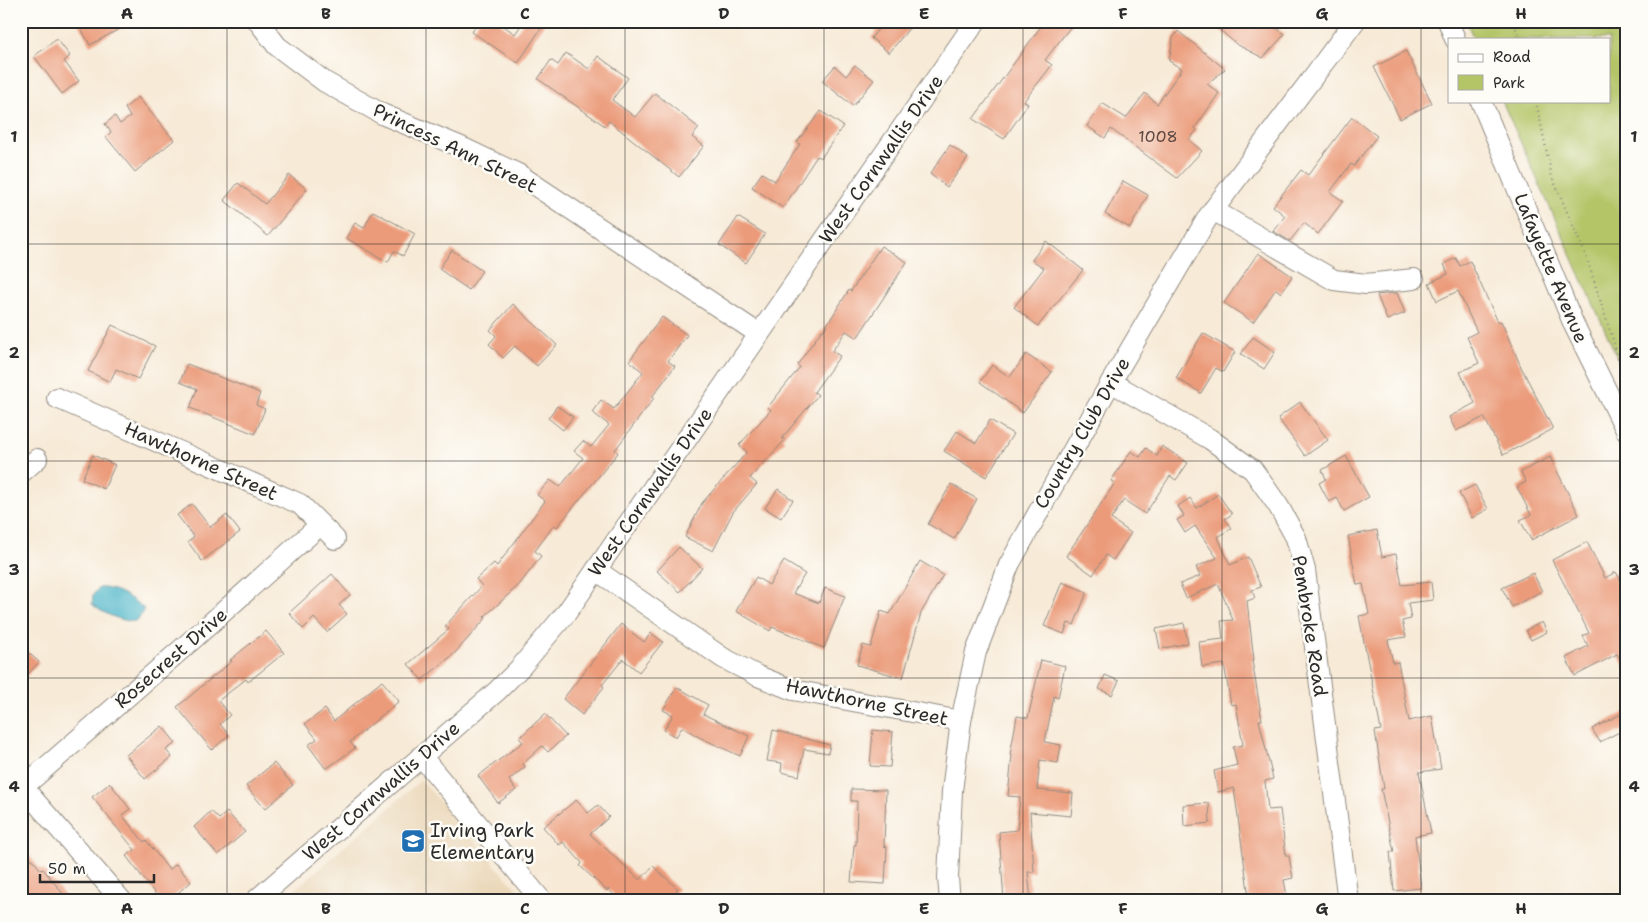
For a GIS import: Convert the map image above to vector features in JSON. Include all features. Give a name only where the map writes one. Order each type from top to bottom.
[{"type":"street","name":"Princess Ann Street","points":[[258,21],[277,46],[325,82],[382,114],[518,174],[759,334]]},
{"type":"street","name":"West Cornwallis Drive","points":[[255,901],[497,691],[520,668],[567,612],[976,21]]},
{"type":"street","name":"Country Club Drive","points":[[950,901],[948,878],[952,791],[961,721],[976,652],[1009,565],[1111,382],[1213,210],[1354,21]]},
{"type":"street","points":[[1448,21],[1455,38]]},
{"type":"street","name":"Lafayette Avenue","points":[[1481,102],[1574,325],[1627,432]]},
{"type":"street","points":[[1213,210],[1334,280],[1366,284],[1414,279]]},
{"type":"street","name":"Pembroke Road","points":[[1111,382],[1210,439],[1253,470],[1279,507],[1296,538],[1305,570],[1348,901]]},
{"type":"street","name":"Hawthorne Street","points":[[57,398],[300,504],[328,532]]},
{"type":"street","points":[[21,473],[38,459]]},
{"type":"street","name":"Rosecrest Drive","points":[[22,787],[192,640],[328,532]]},
{"type":"street","name":"Hawthorne Street","points":[[596,570],[723,658],[758,676],[793,690],[961,721]]},
{"type":"street","points":[[420,756],[542,901]]},
{"type":"street","points":[[22,787],[122,901]]},
{"type":"path","points":[[1509,21],[1518,32],[1520,38]]},
{"type":"path","points":[[1536,102],[1552,177],[1586,256],[1627,385]]},
{"type":"shaded area","name":"Irving Park Elementary","points":[[421,780],[527,901],[282,901]]},
{"type":"green space","points":[[1466,21],[1627,21],[1627,379],[1502,102],[1610,102],[1610,38],[1474,38]]},
{"type":"water","points":[[99,588],[117,591],[129,597],[144,609],[137,621],[113,617],[92,604],[93,595]]},
{"type":"building","points":[[77,21],[134,21],[90,45]]},
{"type":"building","points":[[479,21],[497,21],[515,34],[524,21],[546,21],[518,63],[472,32]]},
{"type":"building","points":[[885,21],[915,21],[889,53],[871,38]]},
{"type":"building","points":[[1045,21],[1075,21],[1045,60],[1052,65],[1024,101],[1028,104],[1004,139],[973,119]]},
{"type":"building","points":[[1226,21],[1241,21],[1251,29],[1258,21],[1266,21],[1285,34],[1263,58],[1236,44],[1220,30]]},
{"type":"building","points":[[1178,31],[1225,69],[1207,84],[1219,93],[1189,140],[1202,151],[1177,178],[1111,129],[1105,138],[1087,126],[1102,103],[1126,118],[1145,93],[1157,104],[1182,69],[1169,61],[1173,38]]},
{"type":"building","points":[[57,39],[70,56],[64,61],[79,81],[62,94],[34,56]]},
{"type":"building","points":[[1406,51],[1432,103],[1400,119],[1374,67]]},
{"type":"building","points":[[566,53],[589,69],[598,56],[628,78],[612,100],[635,117],[655,93],[699,128],[692,137],[704,146],[679,177],[609,121],[605,126],[538,79],[551,60],[558,65]]},
{"type":"building","points":[[855,65],[874,80],[853,106],[822,81],[835,66],[846,76]]},
{"type":"building","points":[[138,97],[174,140],[135,172],[106,137],[111,132],[105,124],[115,116],[120,124],[130,117],[125,108]]},
{"type":"building","points":[[821,111],[843,126],[821,158],[817,156],[783,208],[752,187],[762,173],[775,181],[800,144],[797,142]]},
{"type":"building","points":[[1352,117],[1377,136],[1354,166],[1351,164],[1330,192],[1343,201],[1318,234],[1304,223],[1290,241],[1273,231],[1285,216],[1273,206],[1301,170],[1308,175]]},
{"type":"building","points":[[950,145],[968,158],[947,187],[930,174]]},
{"type":"building","points":[[289,175],[307,189],[268,236],[224,200],[238,183],[265,204]]},
{"type":"building","points":[[1123,181],[1148,195],[1130,228],[1105,214]]},
{"type":"building","points":[[373,211],[415,234],[403,256],[394,251],[388,262],[346,238],[355,223],[364,228]]},
{"type":"building","points":[[738,217],[765,234],[746,263],[719,245]]},
{"type":"building","points":[[1046,241],[1083,270],[1038,326],[1014,307],[1044,268],[1032,260]]},
{"type":"building","points":[[881,246],[907,262],[857,338],[846,331],[832,351],[840,356],[814,392],[818,395],[782,438],[785,440],[750,478],[757,484],[733,512],[713,551],[685,537],[702,503],[747,452],[739,445],[771,410],[768,407],[800,367],[797,365],[823,331],[849,290],[851,291]]},
{"type":"building","points":[[452,250],[482,271],[469,290],[439,269]]},
{"type":"building","points":[[1258,253],[1292,276],[1281,293],[1276,289],[1253,322],[1224,303]]},
{"type":"building","points":[[1456,258],[1460,266],[1470,261],[1498,322],[1501,321],[1522,369],[1553,429],[1503,455],[1484,417],[1456,431],[1449,417],[1475,403],[1460,372],[1479,363],[1467,337],[1477,332],[1458,291],[1437,301],[1429,283],[1448,274],[1444,264]]},
{"type":"building","points":[[1397,293],[1405,313],[1387,320],[1377,295]]},
{"type":"building","points":[[513,304],[557,345],[537,366],[515,346],[503,358],[489,344],[496,336],[490,330]]},
{"type":"building","points":[[662,317],[687,335],[668,361],[675,366],[652,397],[654,398],[615,450],[618,453],[557,527],[554,525],[535,551],[541,556],[520,584],[484,617],[486,618],[454,654],[422,680],[408,664],[449,629],[445,626],[482,586],[476,579],[494,563],[497,566],[545,501],[537,495],[550,480],[560,487],[583,458],[574,451],[583,441],[591,447],[609,425],[592,412],[601,400],[614,409],[643,372],[629,361]]},
{"type":"building","points":[[112,325],[155,346],[138,379],[116,369],[110,382],[88,371]]},
{"type":"building","points":[[1203,333],[1235,352],[1223,372],[1216,368],[1201,393],[1176,378]]},
{"type":"building","points":[[1253,337],[1275,352],[1264,369],[1241,354]]},
{"type":"building","points":[[1026,354],[1052,372],[1023,413],[980,382],[992,365],[1010,377]]},
{"type":"building","points":[[187,364],[260,393],[256,405],[265,409],[255,434],[190,408],[197,389],[180,382]]},
{"type":"building","points":[[1300,402],[1328,440],[1305,456],[1278,418]]},
{"type":"building","points":[[557,406],[573,417],[563,430],[548,418]]},
{"type":"building","points":[[990,420],[1013,434],[986,477],[944,451],[957,431],[976,443]]},
{"type":"building","points":[[1162,446],[1188,463],[1176,480],[1170,476],[1145,514],[1124,500],[1111,519],[1131,533],[1113,560],[1106,555],[1093,575],[1066,556],[1115,483],[1111,481],[1131,451],[1140,457],[1146,448],[1157,456]]},
{"type":"building","points":[[93,455],[115,465],[104,489],[82,479]]},
{"type":"building","points":[[1346,456],[1369,497],[1344,511],[1337,498],[1329,502],[1319,483],[1326,479],[1322,470]]},
{"type":"building","points":[[1550,457],[1579,515],[1531,540],[1520,520],[1531,515],[1517,487],[1526,482],[1521,472]]},
{"type":"building","points":[[951,484],[977,499],[954,539],[928,524]]},
{"type":"building","points":[[1475,485],[1488,509],[1472,518],[1459,493]]},
{"type":"building","points":[[778,489],[793,500],[781,518],[765,508]]},
{"type":"building","points":[[1218,494],[1232,514],[1225,519],[1232,528],[1218,537],[1230,565],[1248,557],[1261,587],[1252,590],[1255,598],[1247,601],[1254,660],[1252,660],[1262,720],[1259,720],[1273,779],[1265,781],[1268,810],[1280,809],[1286,856],[1289,856],[1293,878],[1284,880],[1288,901],[1260,901],[1259,897],[1249,898],[1234,788],[1218,792],[1214,771],[1237,765],[1233,747],[1243,745],[1236,704],[1231,705],[1224,664],[1202,667],[1199,642],[1223,639],[1221,621],[1233,620],[1218,584],[1186,598],[1180,584],[1200,576],[1196,567],[1217,558],[1195,526],[1185,533],[1177,520],[1184,516],[1178,506],[1190,498],[1197,508]]},
{"type":"building","points":[[192,504],[210,527],[227,515],[240,532],[202,561],[188,542],[194,537],[177,515]]},
{"type":"building","points":[[1377,530],[1382,557],[1396,554],[1402,585],[1431,582],[1433,600],[1408,603],[1411,619],[1402,621],[1406,637],[1388,640],[1393,663],[1398,662],[1409,721],[1432,716],[1441,769],[1419,772],[1431,833],[1415,836],[1421,888],[1394,891],[1390,852],[1394,852],[1381,789],[1384,789],[1375,731],[1381,730],[1359,616],[1369,614],[1363,584],[1357,585],[1348,536]]},
{"type":"building","points":[[1587,542],[1605,578],[1616,572],[1627,591],[1627,671],[1617,654],[1575,676],[1566,658],[1588,646],[1583,636],[1589,633],[1552,560]]},
{"type":"building","points":[[679,547],[702,568],[680,592],[657,571]]},
{"type":"building","points":[[784,561],[805,574],[793,593],[819,603],[825,588],[845,596],[824,648],[772,627],[770,631],[736,611],[756,577],[769,585]]},
{"type":"building","points":[[920,561],[943,575],[921,613],[903,678],[857,665],[863,645],[871,647],[881,611],[890,614]]},
{"type":"building","points":[[1533,573],[1542,591],[1512,607],[1502,588]]},
{"type":"building","points":[[332,574],[350,595],[339,605],[347,614],[327,632],[314,618],[303,629],[289,613]]},
{"type":"building","points":[[1062,582],[1087,592],[1074,625],[1068,623],[1064,634],[1044,626]]},
{"type":"building","points":[[1542,622],[1547,632],[1531,640],[1526,630]]},
{"type":"building","points":[[1184,623],[1188,643],[1160,649],[1156,629]]},
{"type":"building","points":[[621,624],[644,642],[651,633],[663,642],[639,672],[623,659],[602,685],[604,687],[582,715],[563,699]]},
{"type":"building","points":[[266,631],[284,653],[248,682],[246,679],[218,701],[230,715],[220,724],[229,735],[212,750],[177,707]]},
{"type":"building","points":[[21,646],[39,662],[21,682]]},
{"type":"building","points":[[1041,660],[1065,666],[1058,698],[1054,696],[1045,742],[1061,745],[1058,763],[1040,760],[1037,790],[1073,793],[1071,816],[1030,812],[1034,872],[1028,872],[1031,901],[1004,901],[999,832],[1017,830],[1020,797],[1008,796],[1012,755],[1010,755],[1017,716],[1028,718]]},
{"type":"building","points":[[1105,675],[1119,681],[1112,695],[1099,689]]},
{"type":"building","points":[[382,681],[399,701],[350,742],[355,748],[326,769],[308,745],[317,739],[305,724],[325,709],[334,721]]},
{"type":"building","points":[[677,687],[708,705],[703,714],[749,736],[740,756],[682,727],[676,737],[664,730],[673,715],[663,710]]},
{"type":"building","points":[[1627,711],[1627,728],[1600,742],[1592,729]]},
{"type":"building","points":[[545,714],[566,736],[548,752],[542,746],[523,764],[525,767],[509,780],[516,790],[498,803],[478,776],[523,742],[519,738]]},
{"type":"building","points":[[162,726],[176,743],[166,750],[172,757],[145,779],[126,755]]},
{"type":"building","points":[[773,730],[830,745],[828,753],[804,749],[799,776],[781,772],[782,763],[767,761]]},
{"type":"building","points":[[873,730],[893,732],[890,767],[870,766]]},
{"type":"building","points":[[274,763],[293,785],[265,809],[246,786]]},
{"type":"building","points":[[110,783],[130,809],[122,815],[144,842],[146,840],[169,870],[176,864],[191,882],[168,901],[161,901],[126,856],[135,850],[92,797]]},
{"type":"building","points":[[851,789],[886,790],[884,846],[887,847],[885,884],[851,882],[854,845],[856,845],[857,801],[851,801]]},
{"type":"building","points":[[576,800],[588,813],[598,805],[609,817],[590,834],[640,880],[653,866],[678,889],[667,901],[620,901],[580,866],[582,863],[563,842],[559,845],[543,827]]},
{"type":"building","points":[[1209,803],[1210,823],[1184,826],[1183,805]]},
{"type":"building","points":[[211,811],[219,819],[227,812],[245,832],[218,855],[194,827]]},
{"type":"building","points":[[21,846],[41,870],[43,869],[69,901],[21,901]]},
{"type":"place","name":"Irving Park Elementary","points":[[413,841]]}]
